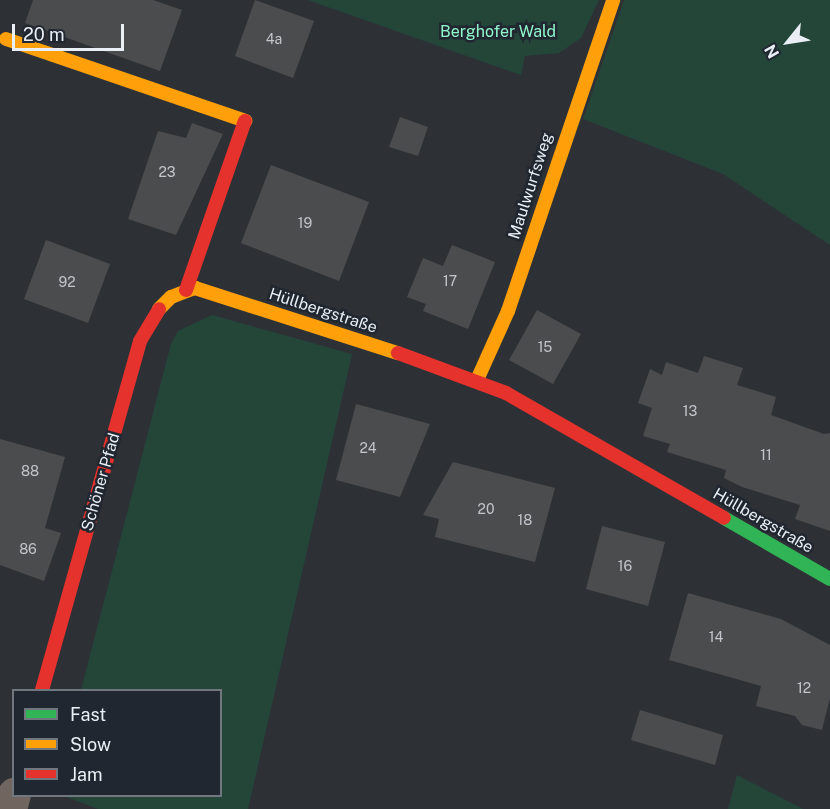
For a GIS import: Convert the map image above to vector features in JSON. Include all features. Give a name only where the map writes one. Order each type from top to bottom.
[{"type":"street","name":"Maulwurfsweg","points":[[477,380],[508,311],[613,0]]},
{"type":"street","points":[[6,39],[248,122],[186,290]]},
{"type":"street","name":"Hüllbergstraße","points":[[186,290],[208,290],[477,380],[550,417],[830,579]]},
{"type":"street","name":"Schöner Pfad","points":[[42,689],[140,340],[156,312],[171,297],[186,290]]},
{"type":"green space","name":"Berghofer Wald","points":[[308,0],[599,0],[581,38],[559,53],[525,56],[521,75]]},
{"type":"green space","points":[[624,0],[830,0],[830,245],[723,174],[583,119]]},
{"type":"green space","points":[[212,315],[352,354],[248,809],[98,809],[67,797],[222,797],[222,689],[81,689],[171,344],[178,331]]},
{"type":"green space","points":[[737,775],[803,809],[728,809]]},
{"type":"building","points":[[33,0],[153,0],[182,10],[160,71],[25,23]]},
{"type":"building","points":[[255,0],[314,21],[293,78],[235,56]]},
{"type":"building","points":[[400,117],[428,127],[418,156],[389,147]]},
{"type":"building","points":[[192,123],[223,134],[176,235],[128,219],[158,131],[186,138]]},
{"type":"building","points":[[271,165],[369,202],[339,281],[241,243]]},
{"type":"building","points":[[46,240],[110,264],[88,323],[24,299]]},
{"type":"building","points":[[452,245],[495,262],[468,329],[423,311],[426,304],[407,297],[423,258],[443,266]]},
{"type":"building","points":[[537,310],[581,334],[553,384],[509,360]]},
{"type":"building","points":[[704,356],[743,368],[737,385],[776,397],[771,415],[824,434],[830,433],[830,531],[795,519],[800,505],[742,487],[724,478],[726,470],[667,452],[670,444],[643,436],[652,408],[638,403],[650,369],[662,375],[666,362],[698,373]]},
{"type":"building","points":[[356,404],[430,424],[400,497],[336,480]]},
{"type":"building","points":[[0,439],[65,457],[45,528],[61,533],[44,581],[0,565]]},
{"type":"building","points":[[453,462],[555,488],[535,562],[435,537],[439,519],[423,515]]},
{"type":"building","points":[[602,526],[665,542],[648,606],[586,589]]},
{"type":"building","points":[[688,593],[781,619],[830,645],[830,698],[822,730],[802,725],[795,716],[756,706],[761,686],[669,660]]},
{"type":"building","points":[[640,710],[723,735],[715,765],[631,740]]},
{"type":"traffic: fast","points":[[724,518],[830,579]]},
{"type":"traffic: slow","points":[[477,380],[508,311],[613,0]]},
{"type":"traffic: slow","points":[[6,39],[245,121]]},
{"type":"traffic: slow","points":[[159,309],[171,297],[195,288],[398,353]]},
{"type":"traffic: jam","points":[[186,290],[245,121]]},
{"type":"traffic: jam","points":[[42,689],[140,341],[159,309]]},
{"type":"traffic: jam","points":[[398,353],[506,393],[724,518]]}]
